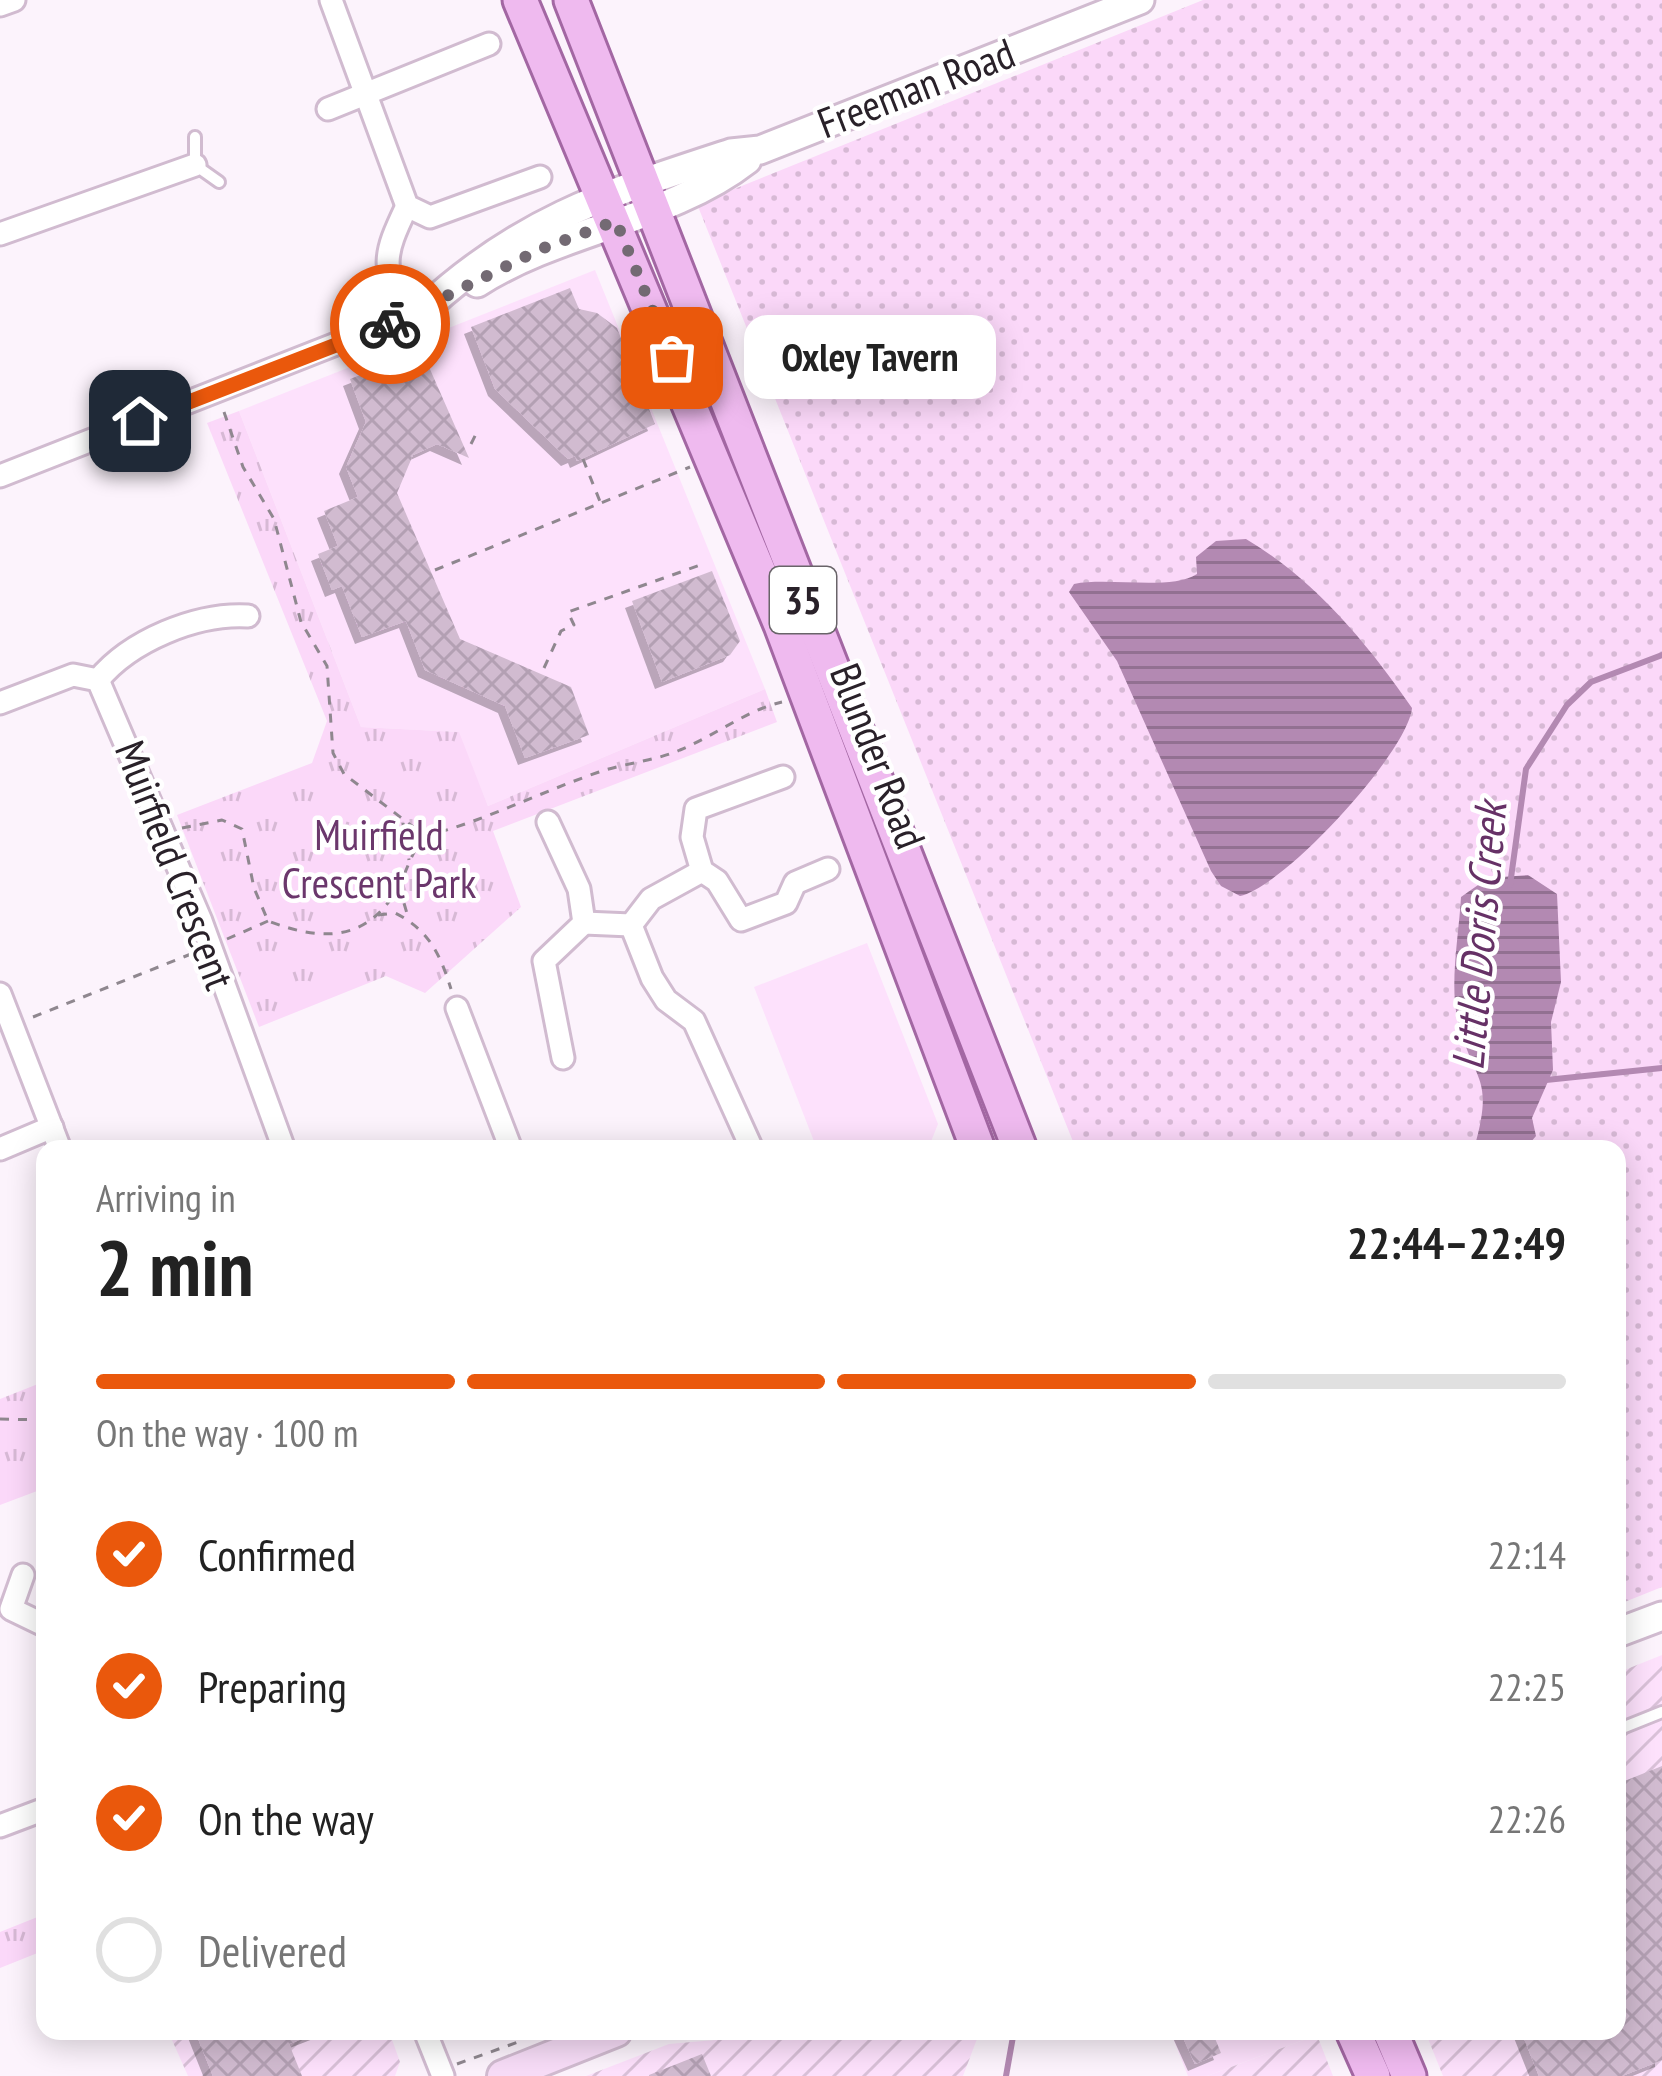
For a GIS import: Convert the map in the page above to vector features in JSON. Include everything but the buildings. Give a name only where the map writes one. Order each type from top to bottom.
[{"type":"main road","name":"Blunder Road","points":[[520,0],[781,625],[975,1140]]},
{"type":"main road","name":"Blunder Road","points":[[571,0],[1013,1140]]},
{"type":"main road","points":[[503,2076],[593,2040]]},
{"type":"main road","points":[[1357,2040],[1373,2076]]},
{"type":"main road","points":[[1394,2040],[1408,2076]]},
{"type":"street","points":[[0,5],[14,0]]},
{"type":"street","points":[[332,0],[407,206],[430,217],[540,177]]},
{"type":"street","name":"Freeman Road","points":[[414,313],[611,209],[736,168],[760,149],[1140,0]]},
{"type":"street","points":[[328,109],[488,44]]},
{"type":"street","points":[[0,235],[195,165]]},
{"type":"street","points":[[0,476],[414,313],[385,268],[386,250],[407,206]]},
{"type":"street","points":[[0,703],[74,675],[98,680],[121,652],[222,615],[248,616]]},
{"type":"street","name":"Muirfield Crescent","points":[[98,680],[112,703],[281,1140]]},
{"type":"street","points":[[783,777],[696,809],[692,837],[702,872],[717,881],[741,920],[786,903],[795,884],[828,869]]},
{"type":"street","points":[[548,822],[579,889],[584,922]]},
{"type":"street","points":[[632,925],[651,898],[702,872]]},
{"type":"street","points":[[563,1058],[544,961],[584,922],[632,925]]},
{"type":"street","points":[[632,925],[652,978],[667,1000],[694,1021],[748,1140]]},
{"type":"street","points":[[0,994],[57,1140]]},
{"type":"street","points":[[457,1008],[508,1140]]},
{"type":"street","points":[[0,1149],[52,1127]]},
{"type":"street","points":[[23,1575],[6,1611],[36,1622]]},
{"type":"street","points":[[1626,1630],[1662,1616]]},
{"type":"street","points":[[0,1826],[36,1812]]},
{"type":"street","points":[[429,2040],[442,2073]]},
{"type":"lane","points":[[195,137],[195,165],[219,182]]},
{"type":"lane","points":[[1626,1726],[1662,1712]]},
{"type":"path","points":[[224,412],[243,467],[274,519],[301,622],[327,666],[333,753],[344,774],[425,836]]},
{"type":"path","points":[[471,444],[477,432]]},
{"type":"path","points":[[583,459],[602,506]]},
{"type":"path","points":[[435,570],[692,466]]},
{"type":"path","points":[[544,668],[561,631],[574,626],[568,611],[706,563]]},
{"type":"path","points":[[378,915],[425,836],[461,820],[491,819],[505,807],[604,770],[674,753],[784,702]]},
{"type":"path","points":[[162,834],[211,820],[242,829],[254,888],[268,920],[309,936],[346,934],[378,915],[395,913],[410,920],[439,950],[457,1008]]},
{"type":"path","points":[[402,821],[409,862]]},
{"type":"path","points":[[399,885],[410,920]]},
{"type":"path","points":[[31,1018],[268,920]]},
{"type":"path","points":[[0,1419],[36,1420]]},
{"type":"path","points":[[442,2073],[523,2040]]},
{"type":"shaded area","points":[[595,270],[765,689],[488,806],[458,732],[361,727],[239,411]]},
{"type":"shaded area","points":[[867,943],[938,1124],[932,1140],[814,1140],[754,987]]},
{"type":"shaded area","points":[[1662,1655],[1662,2076],[1443,2076],[1429,2040],[1626,2040],[1626,1669]]},
{"type":"shaded area","points":[[172,2040],[392,2040],[400,2062],[395,2076],[188,2076]]},
{"type":"shaded area","points":[[977,2040],[963,2076],[586,2076],[669,2044]]},
{"type":"shaded area","points":[[1174,2040],[1304,2040],[1207,2076],[1188,2076]]},
{"type":"shaded area","points":[[1304,2040],[1319,2040],[1333,2076],[1207,2076]]},
{"type":"green space","points":[[1203,0],[1662,0],[1662,1587],[1626,1601],[1626,1140],[1072,1140],[697,204]]},
{"type":"green space","name":"Muirfield Crescent Park","points":[[239,411],[361,727],[459,732],[488,806],[765,689],[777,722],[493,831],[521,907],[425,993],[386,976],[259,1027],[177,815],[312,763],[327,721],[207,423]]},
{"type":"green space","points":[[36,1385],[36,1491],[0,1505],[0,1399]]},
{"type":"green space","points":[[36,1918],[36,1954],[0,1968],[0,1932]]},
{"type":"water","points":[[1246,539],[1295,574],[1338,614],[1412,708],[1390,755],[1341,815],[1285,869],[1240,896],[1221,886],[1211,871],[1117,661],[1069,592],[1074,584],[1089,582],[1185,579],[1197,574],[1196,557],[1216,541]]},
{"type":"water","points":[[1528,875],[1557,894],[1561,982],[1551,1022],[1553,1070],[1532,1118],[1533,1140],[1476,1140],[1482,1092],[1458,1021],[1455,960],[1461,897],[1488,878]]},
{"type":"waterway","name":"Little Doris Creek","points":[[1510,885],[1526,769],[1567,705],[1591,682],[1662,655]]},
{"type":"waterway","points":[[1546,1080],[1662,1068]]},
{"type":"waterway","name":"Little Doris Creek","points":[[1006,2076],[1012,2040]]},
{"type":"way so far","points":[[390,324],[541,249],[616,221],[672,358]]},
{"type":"place","name":"Oxley Tavern","points":[[672,358]]},
{"type":"route","points":[[140,421],[390,324]]}]
